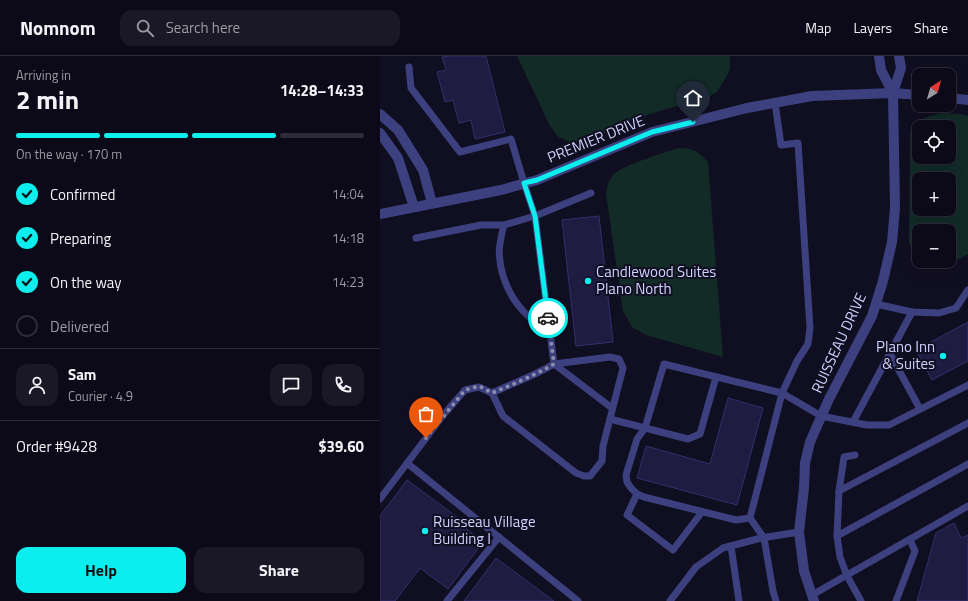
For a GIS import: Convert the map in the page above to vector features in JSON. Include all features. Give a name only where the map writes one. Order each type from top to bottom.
[{"type":"street","name":"RUISSEAU DRIVE","points":[[879,56],[881,70],[893,93]]},
{"type":"street","name":"RUISSEAU DRIVE","points":[[813,598],[804,571],[799,532],[805,463],[810,442],[821,416],[872,316],[883,280],[892,242],[895,208],[893,93],[901,68],[899,56]]},
{"type":"street","name":"PREMIER DRIVE","points":[[380,214],[494,191],[537,180],[652,132],[747,108],[812,96],[893,93],[912,94]]},
{"type":"street","points":[[956,99],[968,100]]},
{"type":"street","points":[[380,114],[398,130],[423,170],[432,203]]},
{"type":"street","points":[[380,133],[398,158],[414,207]]},
{"type":"lane","points":[[409,66],[411,88],[460,152],[512,139],[535,216],[554,364],[612,408]]},
{"type":"lane","points":[[775,103],[781,145],[798,143],[810,328],[808,344],[797,361],[782,393],[750,518],[764,538],[776,601]]},
{"type":"lane","points":[[416,238],[481,225],[504,225],[535,216],[591,193]]},
{"type":"lane","points":[[504,225],[499,245],[500,260],[508,290],[516,304],[532,320],[550,334]]},
{"type":"lane","points":[[876,304],[912,312],[939,313],[956,308],[968,290]]},
{"type":"lane","points":[[853,422],[912,312]]},
{"type":"lane","points":[[890,354],[920,409]]},
{"type":"lane","points":[[380,499],[445,413],[465,390],[479,386],[492,393],[503,416],[576,473],[584,476],[590,476],[602,461],[603,446],[623,368],[619,359],[610,357],[554,364],[539,373],[519,380],[492,393]]},
{"type":"lane","points":[[750,518],[736,520],[637,494],[627,482],[626,475],[637,439],[645,428],[664,364],[782,393],[821,416],[867,425],[889,425],[968,385]]},
{"type":"lane","points":[[610,419],[688,439],[700,434],[716,377]]},
{"type":"lane","points":[[839,491],[968,423]]},
{"type":"lane","points":[[855,455],[844,457],[839,491],[837,536],[840,557],[847,576],[861,601]]},
{"type":"lane","points":[[407,463],[578,601]]},
{"type":"lane","points":[[837,536],[968,464]]},
{"type":"lane","points":[[637,494],[627,514],[673,550],[702,512]]},
{"type":"lane","points":[[813,598],[847,576],[968,506]]},
{"type":"lane","points":[[670,601],[696,567],[723,548],[764,538],[799,532]]},
{"type":"lane","points":[[447,601],[499,537]]},
{"type":"lane","points":[[896,601],[915,551],[910,540]]},
{"type":"lane","points":[[731,546],[739,601]]},
{"type":"green space","points":[[517,56],[730,56],[730,69],[717,92],[705,99],[641,117],[586,142],[569,142],[557,136],[549,124]]},
{"type":"green space","points":[[942,113],[968,116],[968,254],[956,260],[956,224],[912,224],[912,250],[909,242],[910,132],[912,129],[912,164],[956,164],[956,120],[922,120]]},
{"type":"green space","points":[[679,148],[695,151],[708,162],[723,357],[646,335],[632,327],[623,311],[606,194],[608,184],[610,179],[619,170],[645,159]]},
{"type":"building","points":[[486,56],[505,132],[475,139],[471,120],[459,123],[453,100],[445,102],[437,72],[446,70],[442,57]]},
{"type":"building","name":"Candlewood Suites Plano North","points":[[599,216],[613,342],[576,346],[562,220]]},
{"type":"building","name":"Plano Inn & Suites","points":[[968,322],[968,361],[932,380],[916,350]]},
{"type":"building","points":[[728,398],[763,408],[737,505],[637,478],[646,446],[710,464]]},
{"type":"building","name":"Ruisseau Village Building I","points":[[407,480],[457,517],[455,520],[483,542],[448,589],[420,568],[395,601],[380,601],[380,516]]},
{"type":"building","points":[[954,523],[961,538],[968,535],[968,601],[917,601],[936,533]]},
{"type":"building","points":[[496,558],[554,601],[464,601]]},
{"type":"way so far","points":[[426,438],[465,390],[479,386],[492,393],[519,380],[539,373],[554,364],[548,318]]},
{"type":"place","name":"Candlewood Suites Plano North","points":[[588,281]]},
{"type":"place","name":"Plano Inn & Suites","points":[[943,356]]},
{"type":"place","name":"Ruisseau Village Building I","points":[[425,531]]},
{"type":"route","points":[[548,318],[535,216],[524,183],[537,180],[652,132],[693,122]]}]
